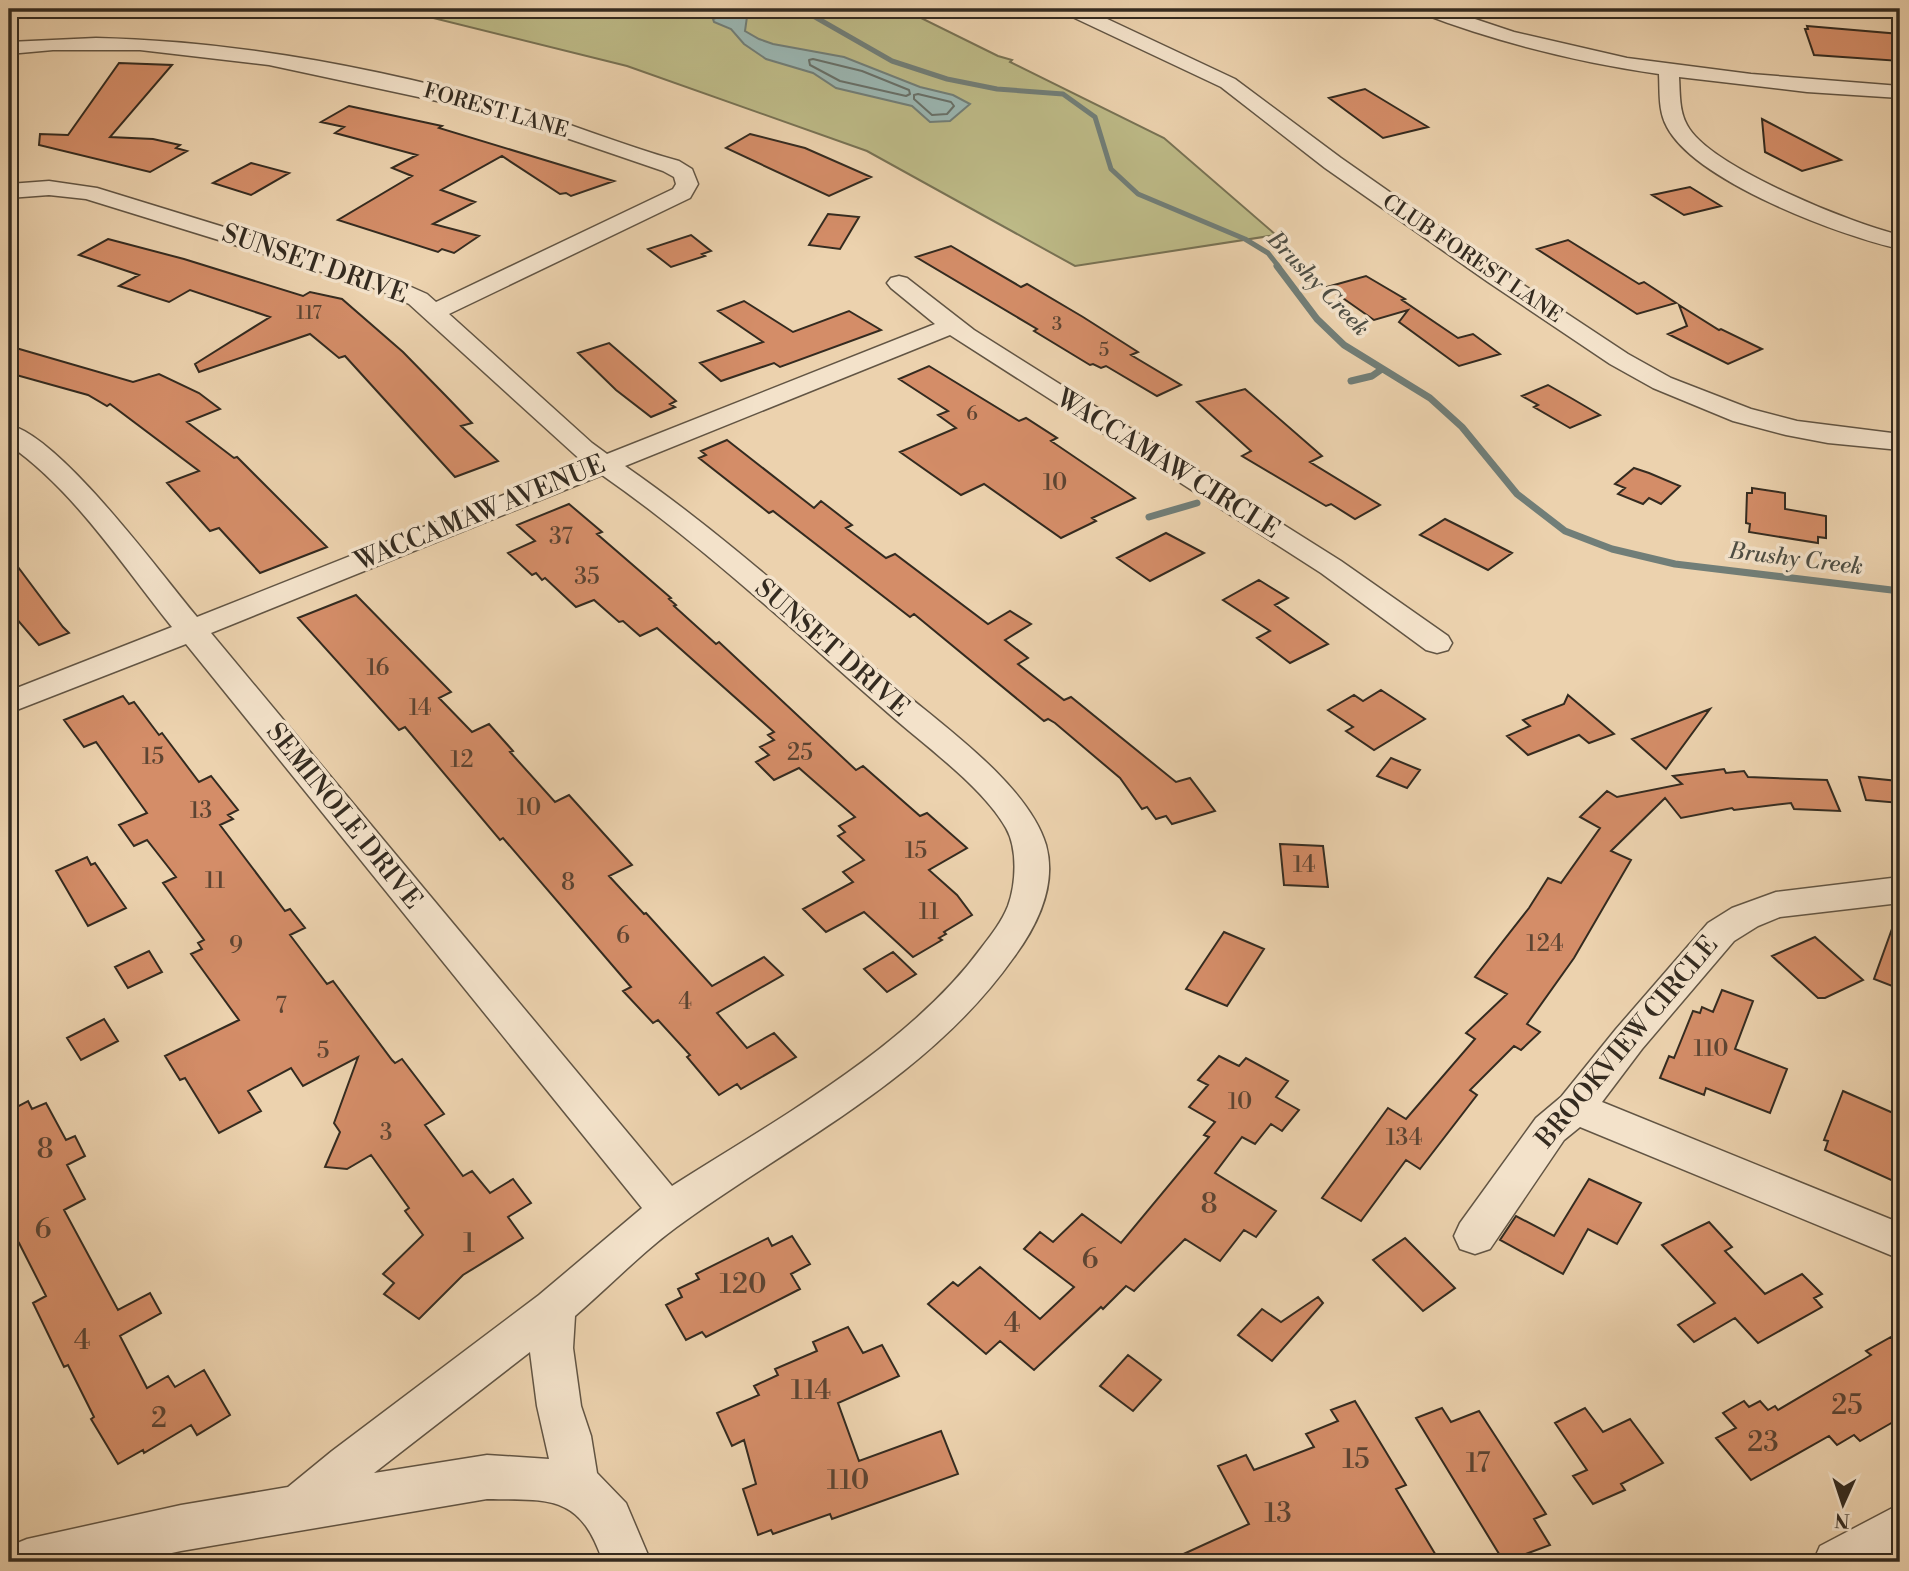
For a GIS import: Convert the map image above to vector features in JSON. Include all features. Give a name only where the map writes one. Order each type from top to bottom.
[{"type":"street","name":"CLUB FOREST LANE","points":[[1071,9],[1228,83],[1333,163],[1496,277],[1619,359],[1662,383],[1742,415],[1784,427],[1828,435],[1900,442]]},
{"type":"street","points":[[1428,9],[1544,48],[1668,71],[1900,92]]},
{"type":"street","name":"FOREST LANE","points":[[9,48],[86,42],[137,43],[304,65],[439,93],[502,110],[671,166],[684,174],[687,184],[682,193],[587,236],[435,312]]},
{"type":"street","points":[[1668,71],[1674,121],[1695,148],[1739,175],[1824,218],[1872,236],[1900,242]]},
{"type":"street","name":"SUNSET DRIVE","points":[[9,191],[30,188],[66,189],[120,201],[385,284],[418,299],[582,449],[605,463],[760,585],[985,780],[1022,825],[1030,849],[1031,875],[1026,905],[1013,932],[977,982],[922,1036],[822,1111],[668,1210],[554,1308],[348,1466],[299,1508]]},
{"type":"street","name":"WACCAMAW CIRCLE","points":[[899,283],[951,326],[1331,567],[1437,643]]},
{"type":"street","name":"WACCAMAW AVENUE","points":[[9,703],[951,326]]},
{"type":"street","name":"SEMINOLE DRIVE","points":[[9,433],[40,454],[82,497],[668,1210]]},
{"type":"street","name":"BROOKVIEW CIRCLE","points":[[1475,1237],[1550,1129],[1575,1108],[1629,1039],[1721,932],[1745,917],[1776,905],[1900,890]]},
{"type":"street","points":[[1575,1108],[1900,1241]]},
{"type":"street","points":[[554,1308],[551,1348],[559,1406],[568,1436],[576,1485]]},
{"type":"street","points":[[27,1562],[181,1528],[487,1477],[534,1478],[576,1485],[600,1503],[615,1529],[627,1562]]},
{"type":"street","points":[[1837,1562],[1900,1527]]},
{"type":"shaded area","points":[[397,9],[903,9],[998,56],[1012,60],[1010,62],[1164,138],[1276,235],[1075,266],[867,151],[627,66]]},
{"type":"water","points":[[724,15],[747,17],[745,31],[759,39],[844,57],[920,87],[953,95],[970,104],[950,121],[930,122],[912,106],[836,88],[813,73],[766,59],[744,44],[731,29],[714,22],[713,19]]},
{"type":"building","points":[[1807,26],[1900,34],[1900,61],[1814,55],[1805,29],[1808,29]]},
{"type":"building","points":[[119,63],[172,65],[110,137],[153,139],[180,145],[176,148],[187,151],[150,172],[39,145],[40,134],[68,135]]},
{"type":"building","points":[[1365,89],[1428,127],[1383,138],[1329,98]]},
{"type":"building","points":[[349,106],[442,126],[439,128],[614,181],[571,196],[560,194],[502,156],[441,190],[475,202],[433,224],[479,236],[454,253],[442,249],[438,252],[338,220],[412,176],[392,168],[417,155],[335,133],[344,127],[321,122]]},
{"type":"building","points":[[1762,119],[1841,160],[1802,171],[1765,152]]},
{"type":"building","points":[[750,134],[805,148],[871,177],[829,196],[726,148]]},
{"type":"building","points":[[251,163],[289,173],[251,195],[213,183]]},
{"type":"building","points":[[1690,187],[1721,206],[1684,215],[1652,195]]},
{"type":"building","points":[[828,214],[859,217],[840,249],[809,245]]},
{"type":"building","points":[[691,235],[711,251],[702,254],[705,256],[671,267],[648,249]]},
{"type":"building","points":[[108,239],[184,259],[303,296],[310,292],[342,299],[403,352],[472,423],[461,426],[498,461],[455,477],[345,356],[339,358],[310,334],[199,372],[195,364],[270,317],[190,290],[169,302],[119,286],[139,275],[79,255]]},
{"type":"building","points":[[1568,240],[1639,284],[1644,282],[1676,303],[1637,314],[1537,249]]},
{"type":"building","points":[[951,246],[1021,287],[1027,284],[1083,317],[1138,352],[1131,355],[1181,385],[1157,396],[1106,366],[1101,368],[1090,365],[1034,331],[1037,329],[916,257]]},
{"type":"building","points":[[1366,276],[1405,299],[1402,300],[1458,338],[1473,334],[1500,354],[1459,366],[1399,322],[1408,310],[1374,320],[1327,287]]},
{"type":"building","points":[[744,301],[793,332],[849,311],[881,330],[780,367],[774,363],[721,381],[700,363],[763,342],[718,311]]},
{"type":"building","points":[[1679,305],[1719,330],[1762,349],[1728,364],[1668,334],[1687,326]]},
{"type":"building","points":[[609,343],[676,401],[670,404],[675,407],[651,417],[616,390],[578,353]]},
{"type":"building","points":[[9,346],[133,382],[159,374],[199,393],[220,409],[187,422],[234,458],[237,457],[327,547],[260,573],[219,528],[210,531],[167,483],[199,471],[110,404],[107,406],[88,395],[9,373]]},
{"type":"building","points":[[929,366],[1019,421],[1026,418],[1057,438],[1051,441],[1135,498],[1092,518],[1096,521],[1061,538],[984,484],[961,495],[900,452],[956,428],[938,415],[948,411],[899,379]]},
{"type":"building","points":[[1548,385],[1600,415],[1570,428],[1534,407],[1538,405],[1522,396]]},
{"type":"building","points":[[1245,389],[1322,456],[1310,462],[1380,505],[1355,519],[1331,504],[1326,506],[1242,456],[1251,451],[1197,402]]},
{"type":"building","points":[[727,440],[814,508],[821,501],[852,525],[846,528],[886,558],[895,554],[988,624],[1010,611],[1031,624],[1005,640],[1028,658],[1018,664],[1064,700],[1071,697],[1176,782],[1190,778],[1215,811],[1172,824],[1166,816],[1156,819],[1147,807],[1142,809],[1120,778],[1055,723],[1048,719],[1044,721],[914,614],[910,617],[773,511],[769,513],[699,458],[706,455],[701,451]]},
{"type":"building","points":[[1634,468],[1680,486],[1661,504],[1649,498],[1643,504],[1618,494],[1625,488],[1615,484]]},
{"type":"building","points":[[1752,488],[1785,493],[1785,509],[1826,516],[1826,538],[1818,537],[1818,543],[1749,532],[1750,524],[1746,523],[1747,493],[1752,493]]},
{"type":"building","points":[[569,504],[602,532],[597,534],[671,598],[669,599],[676,605],[674,606],[716,644],[719,642],[856,770],[863,766],[920,816],[927,813],[967,848],[929,870],[957,895],[972,915],[944,932],[946,934],[939,938],[942,940],[913,957],[864,912],[826,932],[803,909],[853,882],[843,872],[864,860],[838,836],[845,832],[839,826],[855,817],[799,768],[774,780],[756,762],[769,755],[760,747],[774,740],[768,735],[774,732],[657,628],[640,636],[594,600],[576,607],[545,578],[542,580],[536,573],[532,575],[508,553],[535,541],[517,525]]},
{"type":"building","points":[[1445,519],[1512,553],[1488,570],[1420,535]]},
{"type":"building","points":[[1166,533],[1204,553],[1150,581],[1117,558]]},
{"type":"building","points":[[9,555],[69,633],[39,645],[9,610]]},
{"type":"building","points":[[1259,580],[1288,598],[1275,605],[1328,644],[1290,663],[1257,638],[1270,631],[1223,600]]},
{"type":"building","points":[[356,595],[451,692],[439,698],[472,732],[489,724],[555,802],[569,795],[632,865],[609,876],[712,986],[764,957],[783,975],[717,1013],[747,1048],[774,1033],[796,1057],[741,1089],[737,1084],[719,1095],[687,1057],[690,1055],[658,1020],[653,1023],[623,991],[631,987],[503,838],[500,840],[405,727],[399,730],[298,618]]},
{"type":"building","points":[[1381,690],[1425,719],[1374,750],[1346,731],[1353,727],[1328,710],[1354,695],[1363,701]]},
{"type":"building","points":[[1568,695],[1614,734],[1589,743],[1579,735],[1528,755],[1507,736],[1530,726],[1523,720],[1564,704]]},
{"type":"building","points":[[123,696],[129,704],[134,702],[159,735],[162,733],[199,782],[211,776],[238,810],[228,815],[233,819],[220,825],[285,911],[290,909],[305,928],[290,935],[327,984],[333,981],[392,1060],[395,1063],[402,1059],[444,1114],[425,1125],[463,1176],[472,1171],[490,1193],[513,1179],[531,1203],[508,1217],[523,1238],[463,1275],[419,1319],[384,1294],[394,1283],[383,1274],[423,1235],[405,1211],[409,1208],[371,1155],[347,1169],[325,1167],[340,1132],[334,1123],[358,1057],[303,1086],[291,1068],[248,1091],[261,1111],[219,1133],[185,1078],[180,1080],[165,1056],[239,1020],[191,954],[202,949],[198,943],[204,940],[163,883],[176,877],[147,840],[134,846],[119,825],[147,813],[96,742],[84,747],[64,720]]},
{"type":"building","points":[[1710,709],[1666,769],[1632,739]]},
{"type":"building","points":[[1391,758],[1420,770],[1407,788],[1377,776]]},
{"type":"building","points":[[1724,769],[1726,773],[1744,771],[1748,777],[1827,780],[1840,811],[1794,809],[1791,803],[1734,810],[1732,808],[1681,818],[1665,798],[1611,851],[1631,860],[1574,958],[1527,1024],[1540,1032],[1521,1050],[1514,1046],[1470,1090],[1477,1095],[1420,1169],[1406,1160],[1361,1221],[1322,1198],[1388,1108],[1406,1119],[1475,1039],[1466,1033],[1507,994],[1475,977],[1529,908],[1548,878],[1561,883],[1600,828],[1580,817],[1607,791],[1617,797],[1682,784],[1673,776]]},
{"type":"building","points":[[1859,777],[1898,781],[1900,803],[1866,800]]},
{"type":"building","points":[[1280,844],[1323,846],[1328,887],[1284,885]]},
{"type":"building","points":[[87,857],[91,865],[95,863],[126,908],[88,926],[56,871]]},
{"type":"building","points":[[1897,915],[1900,915],[1900,989],[1874,979]]},
{"type":"building","points":[[1224,932],[1264,949],[1227,1006],[1186,989]]},
{"type":"building","points":[[1815,937],[1863,980],[1825,998],[1818,998],[1772,956]]},
{"type":"building","points":[[149,951],[162,972],[128,988],[115,967]]},
{"type":"building","points":[[893,952],[916,974],[887,992],[864,969]]},
{"type":"building","points":[[1722,990],[1753,1001],[1735,1049],[1787,1069],[1770,1113],[1706,1088],[1704,1095],[1660,1078],[1669,1056],[1674,1058],[1693,1011],[1700,1013],[1702,1007],[1713,1012]]},
{"type":"building","points":[[104,1019],[118,1041],[81,1060],[67,1038]]},
{"type":"building","points":[[1219,1056],[1239,1066],[1246,1058],[1288,1081],[1276,1097],[1299,1110],[1282,1131],[1271,1124],[1255,1144],[1242,1137],[1215,1173],[1276,1211],[1256,1237],[1244,1230],[1220,1261],[1185,1239],[1134,1291],[1126,1286],[1034,1370],[1000,1341],[986,1354],[928,1304],[953,1282],[958,1286],[980,1267],[1040,1319],[1074,1287],[1024,1249],[1040,1232],[1053,1242],[1082,1214],[1121,1243],[1209,1137],[1204,1135],[1215,1122],[1189,1107],[1208,1085],[1198,1080]]},
{"type":"building","points":[[1843,1091],[1900,1116],[1900,1184],[1825,1150],[1828,1141],[1824,1140]]},
{"type":"building","points":[[28,1101],[32,1109],[46,1103],[66,1140],[75,1136],[85,1156],[67,1165],[85,1199],[64,1210],[118,1310],[150,1293],[161,1313],[120,1336],[147,1388],[168,1376],[175,1387],[204,1370],[230,1415],[197,1435],[191,1425],[144,1453],[143,1450],[118,1464],[91,1419],[94,1417],[68,1365],[64,1367],[33,1303],[46,1296],[19,1243],[9,1249],[9,1111]]},
{"type":"building","points":[[1589,1179],[1641,1203],[1617,1244],[1588,1229],[1563,1274],[1500,1240],[1516,1216],[1554,1236]]},
{"type":"building","points":[[1709,1222],[1732,1247],[1725,1251],[1765,1294],[1802,1274],[1822,1294],[1814,1298],[1822,1307],[1758,1343],[1735,1318],[1694,1342],[1678,1325],[1715,1303],[1662,1245]]},
{"type":"building","points":[[792,1236],[810,1264],[791,1274],[800,1289],[706,1337],[702,1332],[686,1340],[666,1305],[682,1297],[678,1289],[699,1279],[696,1274],[768,1238],[772,1246]]},
{"type":"building","points":[[1405,1238],[1455,1288],[1423,1311],[1373,1260]]},
{"type":"building","points":[[1318,1297],[1323,1303],[1272,1361],[1238,1335],[1262,1309],[1281,1322]]},
{"type":"building","points":[[848,1327],[863,1353],[882,1345],[899,1376],[838,1403],[859,1461],[941,1431],[958,1474],[832,1519],[830,1514],[773,1534],[771,1530],[758,1535],[743,1489],[756,1484],[744,1440],[732,1446],[717,1413],[759,1395],[754,1386],[778,1375],[775,1369],[817,1351],[813,1342]]},
{"type":"building","points":[[1891,1337],[1900,1346],[1900,1418],[1860,1441],[1854,1435],[1837,1445],[1829,1436],[1751,1480],[1716,1438],[1736,1428],[1723,1413],[1744,1401],[1749,1407],[1760,1401],[1768,1410],[1775,1406],[1778,1410],[1871,1355],[1866,1351]]},
{"type":"building","points":[[1128,1355],[1161,1380],[1133,1411],[1100,1386]]},
{"type":"building","points":[[1355,1401],[1406,1485],[1396,1489],[1440,1562],[1166,1562],[1249,1524],[1218,1466],[1246,1455],[1254,1470],[1314,1447],[1306,1434],[1338,1421],[1331,1410]]},
{"type":"building","points":[[1442,1408],[1451,1422],[1479,1411],[1546,1514],[1534,1519],[1550,1545],[1504,1562],[1416,1418]]},
{"type":"building","points":[[1585,1408],[1603,1432],[1630,1419],[1663,1463],[1621,1484],[1625,1490],[1593,1504],[1573,1476],[1587,1470],[1555,1423]]},
{"type":"waterway","points":[[738,15],[740,9]]},
{"type":"waterway","name":"Brushy Creek","points":[[801,9],[892,61],[947,79],[997,89],[1063,94],[1095,117],[1111,169],[1138,194],[1245,239],[1268,253],[1279,267]]},
{"type":"waterway","name":"Brushy Creek","points":[[1277,266],[1317,319],[1344,345],[1430,398],[1462,427],[1517,494],[1565,531],[1612,549],[1675,564],[1900,591]]},
{"type":"waterway","points":[[1351,381],[1372,376],[1382,369]]},
{"type":"waterway","points":[[1149,517],[1197,503]]}]
